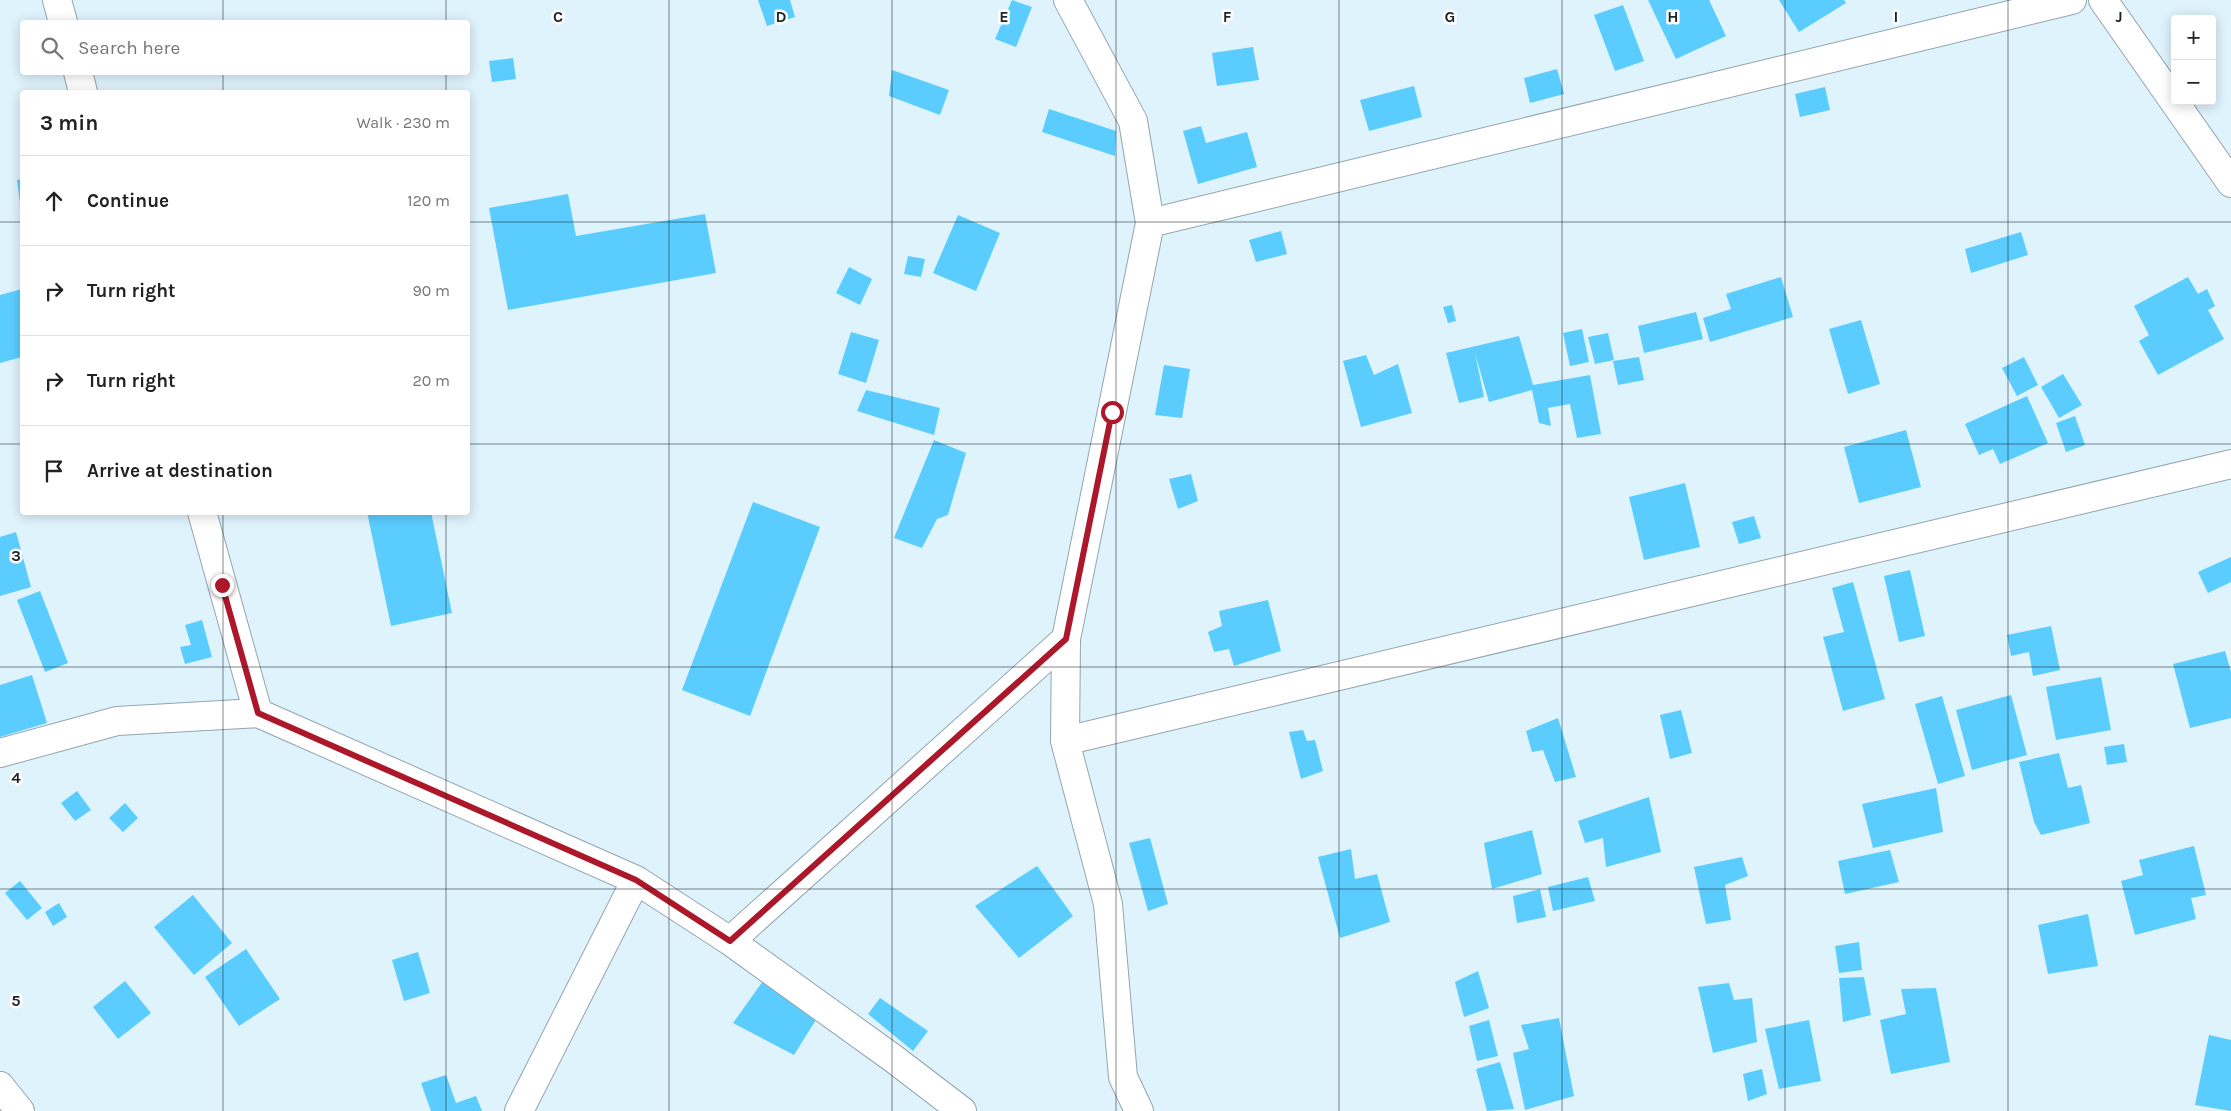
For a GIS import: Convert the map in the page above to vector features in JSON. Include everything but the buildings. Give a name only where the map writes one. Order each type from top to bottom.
[{"type":"street","points":[[57,0],[62,20]]},
{"type":"street","points":[[1068,0],[1133,120],[1150,223],[1066,639],[1065,741],[1108,904],[1123,1077],[1139,1111]]},
{"type":"street","points":[[1150,223],[2072,0]]},
{"type":"street","points":[[2103,0],[2231,183]]},
{"type":"street","points":[[79,75],[82,90]]},
{"type":"street","points":[[1065,741],[2231,464]]},
{"type":"street","points":[[203,515],[258,713]]},
{"type":"street","points":[[730,941],[1066,639]]},
{"type":"street","points":[[0,752],[116,720],[258,713],[636,880],[730,941],[894,1059],[962,1111]]},
{"type":"street","points":[[519,1111],[636,880]]},
{"type":"street","points":[[0,1086],[20,1111]]},
{"type":"route","points":[[222,585],[258,713],[636,880],[730,941],[1066,639],[1112,412]]}]
